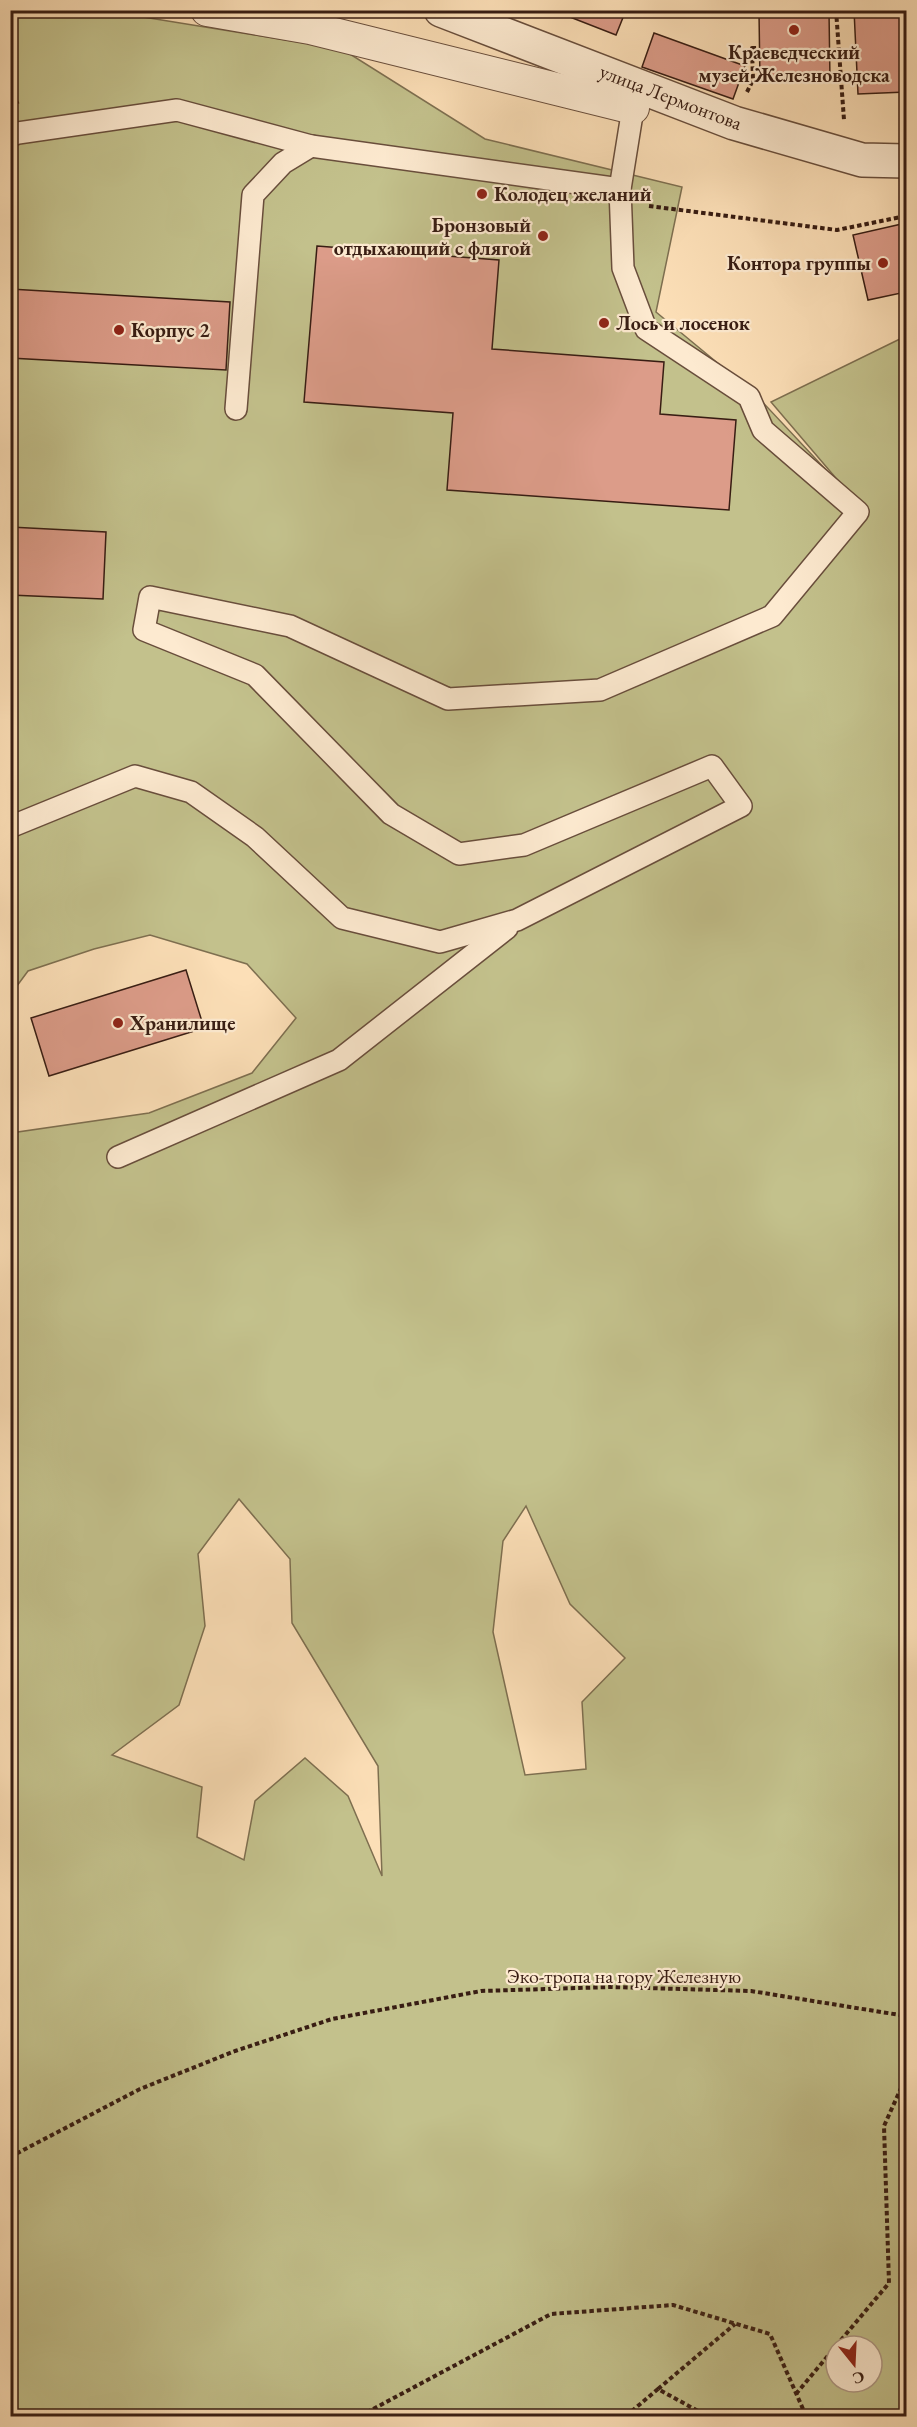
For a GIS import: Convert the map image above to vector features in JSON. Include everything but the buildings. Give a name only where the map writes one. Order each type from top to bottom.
[{"type":"street","points":[[207,10],[310,28],[641,99]]},
{"type":"street","name":"улица Лермонтова","points":[[441,10],[641,99],[862,160],[906,161]]},
{"type":"lane","points":[[10,827],[135,776],[191,792],[255,837],[342,918],[440,942],[517,920],[741,806],[712,766],[524,845],[459,854],[391,814],[255,675],[144,630],[150,597],[290,626],[448,699],[600,690],[772,616],[858,512],[764,430],[749,397],[646,329],[623,267],[620,196],[641,99]]},
{"type":"lane","points":[[10,136],[177,110],[311,146],[620,196]]},
{"type":"lane","points":[[236,409],[253,195],[283,164],[311,146]]},
{"type":"lane","points":[[118,1157],[339,1060],[517,920]]},
{"type":"path","points":[[836,10],[846,156]]},
{"type":"path","points":[[753,80],[752,48],[759,48]]},
{"type":"path","points":[[620,196],[837,230],[906,216]]},
{"type":"path","name":"Эко-тропа на гору Железную","points":[[10,2157],[140,2089],[235,2051],[332,2019],[481,1991],[611,1987],[751,1991],[906,2016]]},
{"type":"path","points":[[846,2334],[889,2283],[884,2126],[906,2077]]},
{"type":"path","points":[[360,2416],[551,2314],[673,2304],[770,2334],[803,2409],[802,2416]]},
{"type":"path","points":[[626,2416],[736,2324]]},
{"type":"path","points":[[796,2394],[824,2360]]},
{"type":"path","points":[[658,2389],[707,2416]]},
{"type":"shaded area","points":[[11,11],[106,11],[342,49],[485,139],[682,187],[656,312],[755,394],[858,504],[771,402],[906,336],[906,2416],[11,2416],[11,1133],[149,1113],[252,1073],[296,1018],[247,964],[150,935],[94,949],[28,971],[11,994]],"holes":[[[239,1499],[290,1559],[292,1623],[378,1766],[382,1876],[348,1796],[305,1758],[255,1801],[244,1860],[197,1837],[202,1787],[112,1755],[179,1705],[205,1626],[198,1554]],[[526,1506],[570,1604],[625,1658],[582,1702],[586,1769],[525,1775],[493,1632],[503,1541]]]},
{"type":"place","name":"Краеведческий музей Железноводска","points":[[794,30]]},
{"type":"place","name":"Колодец желаний","points":[[482,194]]},
{"type":"place","name":"Бронзовый отдыхающий с флягой","points":[[543,236]]},
{"type":"place","name":"Контора группы","points":[[883,263]]},
{"type":"place","name":"Лось и лосенок","points":[[604,323]]},
{"type":"place","name":"Корпус 2","points":[[119,330]]},
{"type":"place","name":"Хранилище","points":[[118,1023]]}]
